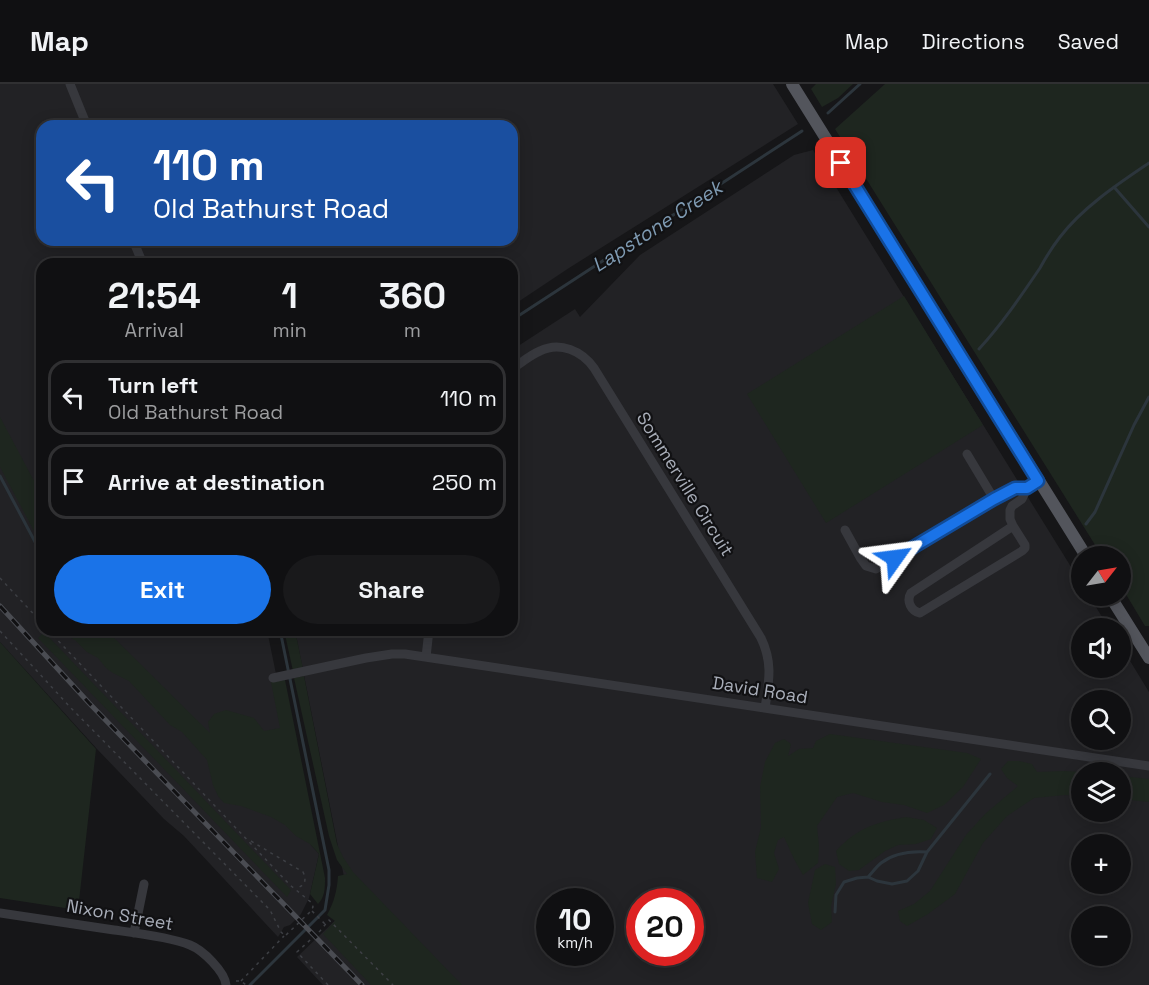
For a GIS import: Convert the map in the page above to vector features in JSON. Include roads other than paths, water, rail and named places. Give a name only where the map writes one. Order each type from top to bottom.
[{"type":"main road","points":[[792,84],[1080,546]]},
{"type":"main road","points":[[1116,606],[1148,656]]},
{"type":"street","points":[[70,84],[85,120]]},
{"type":"street","name":"Sommerville Circuit","points":[[518,365],[538,351],[556,347],[579,353],[590,361],[761,638],[768,656],[770,674],[765,708]]},
{"type":"street","points":[[967,454],[994,499]]},
{"type":"street","points":[[845,530],[866,566],[876,569],[994,499],[1015,488],[1027,488],[1038,481]]},
{"type":"street","points":[[1013,526],[911,593],[908,601],[913,610],[920,613],[1025,548],[1010,519],[1010,510],[1022,499],[1027,488]]},
{"type":"street","points":[[426,657],[428,636]]},
{"type":"street","name":"David Road","points":[[273,678],[366,658],[399,654],[1149,766]]},
{"type":"street","points":[[134,933],[144,884]]},
{"type":"street","name":"Nixon Street","points":[[0,913],[182,942],[195,947],[205,955],[223,975],[226,985]]},
{"type":"waterway","name":"Lapstone Creek","points":[[828,113],[860,84]]},
{"type":"waterway","name":"Lapstone Creek","points":[[518,316],[802,131]]},
{"type":"waterway","points":[[979,349],[1011,310],[1069,226],[1102,197],[1149,163]]},
{"type":"waterway","points":[[1114,187],[1149,227]]},
{"type":"waterway","points":[[1086,524],[1095,512],[1149,397]]},
{"type":"waterway","name":"Lapstone Creek","points":[[0,476],[36,544]]},
{"type":"waterway","points":[[250,985],[325,910],[329,885],[329,870],[281,636]]},
{"type":"waterway","points":[[835,912],[836,895],[844,882],[868,877],[892,884],[907,881],[918,871],[927,852],[990,774]]},
{"type":"waterway","points":[[868,877],[881,863],[892,857],[909,852],[927,852]]},
{"type":"railway","points":[[0,606],[89,703],[362,985]]}]
